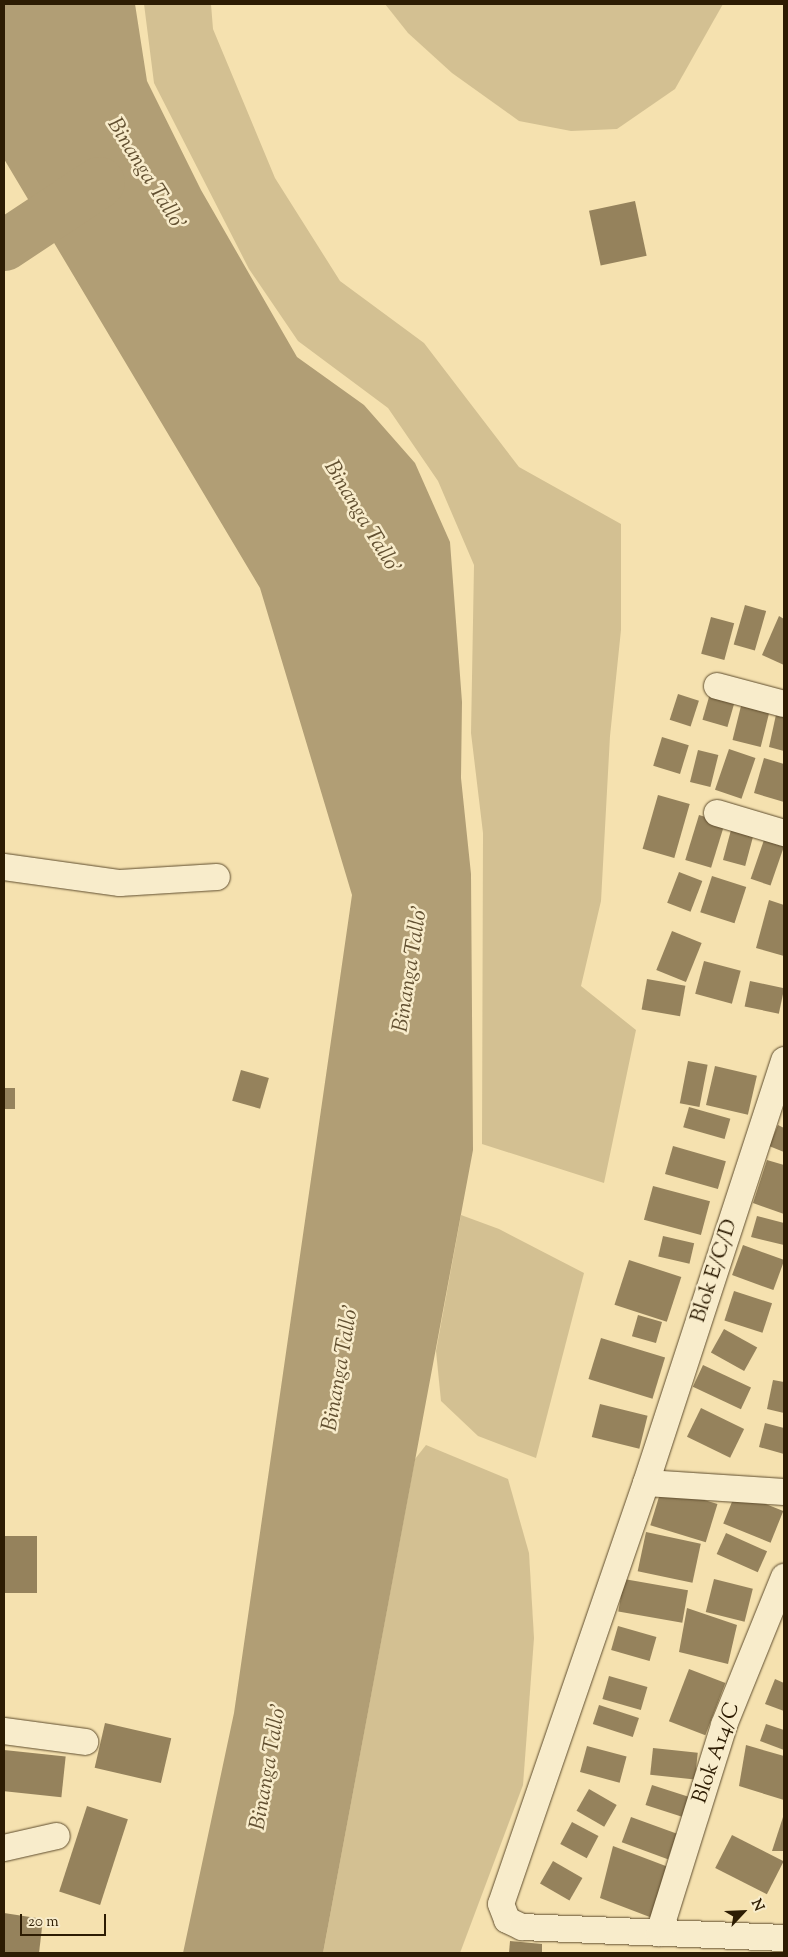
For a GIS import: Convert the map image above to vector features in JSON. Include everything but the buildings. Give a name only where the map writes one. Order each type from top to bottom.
[{"type":"street","points":[[718,686],[784,704]]},
{"type":"street","points":[[717,813],[784,833]]},
{"type":"street","points":[[4,867],[120,883],[217,877]]},
{"type":"street","name":"Blok E/C/D","points":[[784,1060],[646,1483],[501,1904],[507,1920],[522,1927],[784,1938]]},
{"type":"street","points":[[646,1483],[784,1492]]},
{"type":"street","name":"Blok A14/C","points":[[659,1933],[724,1725],[784,1576]]},
{"type":"street","points":[[4,1731],[85,1742]]},
{"type":"street","points":[[4,1848],[57,1836]]},
{"type":"shaded area","points":[[144,4],[211,4],[213,29],[275,178],[340,281],[424,343],[519,467],[621,524],[621,630],[610,736],[601,901],[581,986],[636,1030],[604,1183],[482,1144],[483,833],[471,733],[474,565],[438,481],[388,408],[298,341],[249,269],[154,83]]},
{"type":"shaded area","points":[[385,4],[723,4],[675,89],[617,129],[571,131],[519,121],[452,73],[408,33]]},
{"type":"shaded area","points":[[461,1215],[499,1229],[584,1273],[536,1458],[478,1436],[441,1401],[436,1351]]},
{"type":"shaded area","points":[[426,1445],[508,1479],[529,1553],[534,1638],[523,1785],[460,1953],[323,1953],[415,1459]]},
{"type":"water","name":"Binanga Tallo'","points":[[4,4],[135,4],[147,81],[201,190],[297,357],[364,405],[415,463],[450,542],[462,702],[461,778],[471,874],[473,1150],[323,1953],[183,1953],[234,1713],[352,895],[260,588],[4,159]]},
{"type":"waterway","points":[[4,245],[99,182]]}]
